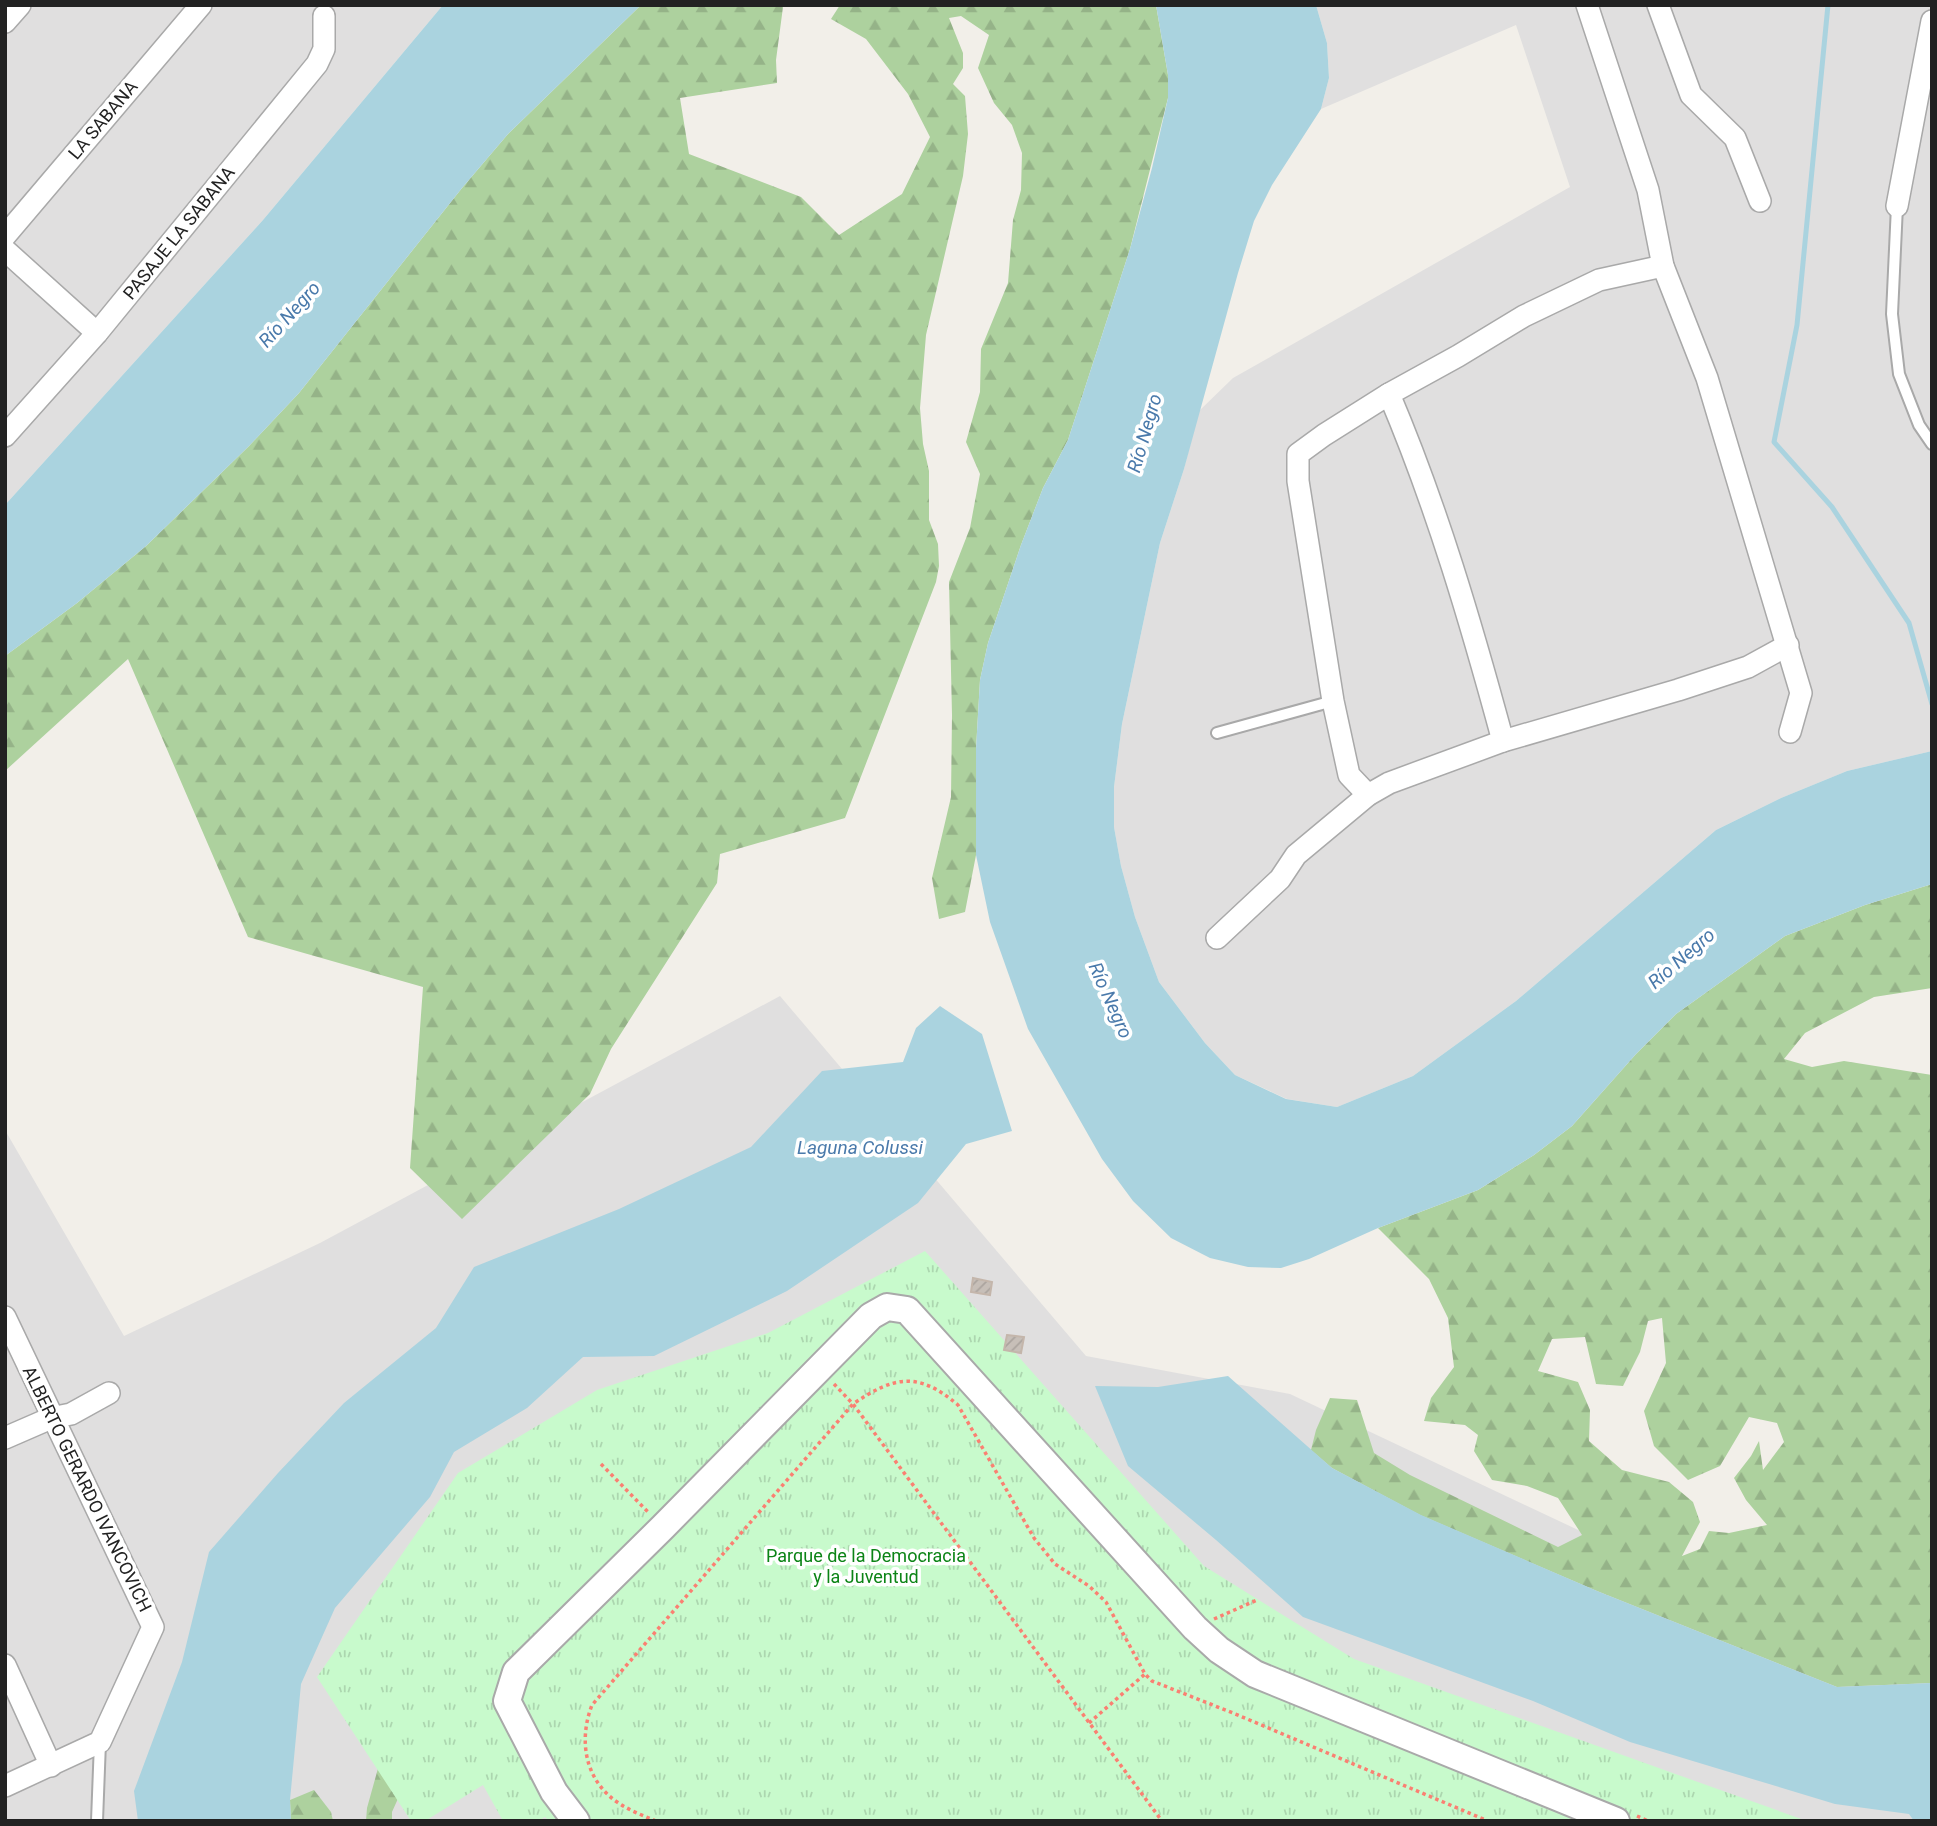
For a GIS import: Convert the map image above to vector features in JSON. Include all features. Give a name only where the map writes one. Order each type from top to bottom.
[{"type":"street","points":[[5,22],[20,5]]},
{"type":"street","name":"LA SABANA","points":[[5,236],[201,5]]},
{"type":"street","points":[[1587,5],[1648,190],[1663,266],[1707,378],[1788,645],[1801,693],[1790,732]]},
{"type":"street","points":[[1658,5],[1690,95],[1735,138],[1760,201]]},
{"type":"street","name":"PASAJE LA SABANA","points":[[5,436],[97,333],[317,64],[324,49],[323,9]]},
{"type":"street","points":[[1896,206],[1932,21]]},
{"type":"street","points":[[5,250],[97,333]]},
{"type":"street","points":[[1368,794],[1349,775],[1333,701],[1298,481],[1298,454],[1389,394],[1536,310],[1599,281],[1663,266]]},
{"type":"street","points":[[1389,394],[1417,459],[1464,599],[1503,741]]},
{"type":"street","points":[[1217,938],[1280,879],[1296,855],[1368,794],[1389,783],[1503,741],[1748,667],[1788,645]]},
{"type":"street","points":[[576,1821],[554,1792],[506,1701],[516,1672],[663,1527],[818,1367],[871,1316],[887,1307],[907,1310],[1195,1628],[1219,1650],[1255,1674],[1626,1818]]},
{"type":"street","name":"ALBERTO GERARDO IVANCOVICH","points":[[5,1317],[153,1627],[100,1742]]},
{"type":"street","points":[[5,1438],[51,1418],[71,1414],[109,1393]]},
{"type":"street","points":[[5,1664],[51,1766]]},
{"type":"street","points":[[5,1786],[100,1742]]},
{"type":"lane","points":[[1896,206],[1892,314],[1899,374],[1919,425],[1932,444]]},
{"type":"lane","points":[[1217,733],[1333,701]]},
{"type":"lane","name":"ALBERTO GERARDO IVANCOVICH","points":[[97,1821],[100,1742]]},
{"type":"path","points":[[818,1367],[853,1404],[1162,1821]]},
{"type":"path","points":[[656,1821],[618,1803],[597,1780],[588,1762],[584,1742],[585,1723],[592,1705],[853,1404]]},
{"type":"path","points":[[601,1464],[663,1527]]},
{"type":"path","points":[[1195,1628],[1257,1600]]},
{"type":"path","points":[[1089,1723],[1144,1674]]},
{"type":"path","points":[[1626,1818],[1648,1821]]},
{"type":"shaded area","points":[[5,5],[443,5],[263,220],[5,505]]},
{"type":"shaded area","points":[[1316,5],[1932,5],[1932,751],[1847,771],[1781,798],[1716,830],[1516,1001],[1413,1076],[1337,1107],[1287,1099],[1235,1075],[1205,1043],[1159,982],[1135,917],[1114,827],[1114,787],[1122,724],[1160,543],[1184,469],[1198,412],[1233,378],[1570,187],[1516,25],[1321,109],[1329,78],[1327,43]]},
{"type":"shaded area","points":[[780,996],[1086,1356],[1290,1394],[1682,1579],[1932,1617],[1932,1821],[5,1821],[5,1130],[124,1336],[320,1243]]},
{"type":"green space","points":[[641,5],[788,5],[783,7],[776,60],[777,83],[680,98],[689,154],[801,197],[839,235],[902,194],[930,137],[908,94],[866,39],[831,19],[840,5],[1156,5],[1168,75],[1168,98],[1130,249],[1068,440],[1043,488],[988,643],[980,680],[976,749],[976,855],[965,912],[939,919],[932,878],[951,797],[949,582],[970,528],[980,474],[966,442],[980,392],[981,349],[1008,283],[1013,220],[1021,190],[1022,153],[1012,125],[994,103],[978,68],[989,35],[961,16],[949,18],[963,53],[963,68],[953,84],[965,96],[968,134],[963,176],[926,335],[920,408],[923,444],[929,471],[929,520],[938,544],[939,566],[936,582],[845,818],[720,854],[717,883],[611,1049],[590,1094],[462,1219],[410,1168],[423,987],[248,937],[128,659],[5,771],[5,656],[77,603],[146,546],[249,446],[299,393],[508,134]]},
{"type":"green space","points":[[1932,884],[1932,988],[1874,997],[1805,1033],[1784,1059],[1812,1067],[1844,1061],[1932,1075],[1932,1683],[1837,1687],[1597,1591],[1420,1515],[1332,1468],[1311,1450],[1316,1430],[1330,1398],[1357,1400],[1374,1453],[1410,1475],[1558,1547],[1582,1535],[1558,1498],[1527,1486],[1492,1480],[1474,1451],[1478,1435],[1465,1425],[1424,1421],[1431,1398],[1454,1367],[1448,1318],[1429,1279],[1378,1228],[1478,1190],[1534,1155],[1572,1126],[1676,1014],[1785,936],[1865,905]],"holes":[[[1662,1318],[1666,1363],[1644,1411],[1654,1446],[1688,1480],[1720,1466],[1749,1417],[1777,1423],[1784,1442],[1763,1470],[1759,1441],[1734,1478],[1746,1500],[1767,1525],[1729,1533],[1709,1531],[1700,1549],[1682,1556],[1700,1522],[1693,1502],[1669,1482],[1622,1470],[1589,1441],[1590,1410],[1578,1382],[1538,1371],[1552,1339],[1585,1337],[1596,1384],[1623,1386],[1640,1352],[1648,1321]]]},
{"type":"green space","name":"Parque de la Democracia y la Juventud","points":[[925,1251],[1204,1566],[1354,1659],[1807,1821],[549,1821],[545,1817],[538,1821],[503,1821],[483,1785],[425,1821],[411,1821],[317,1677],[458,1473],[597,1390],[768,1333]]},
{"type":"green space","points":[[382,1754],[418,1754],[392,1812],[392,1821],[366,1821],[367,1808]]},
{"type":"green space","points":[[314,1790],[331,1812],[333,1821],[291,1821],[290,1800]]},
{"type":"water","name":"Río Negro","points":[[443,5],[641,5],[508,134],[299,393],[249,446],[146,546],[77,603],[5,656],[5,505],[263,220]]},
{"type":"water","name":"Río Negro","points":[[1156,5],[1316,5],[1327,43],[1329,78],[1321,109],[1272,185],[1254,221],[1184,469],[1160,543],[1122,724],[1114,787],[1114,827],[1121,866],[1135,917],[1159,982],[1205,1043],[1235,1075],[1286,1099],[1337,1107],[1413,1076],[1516,1001],[1716,830],[1781,798],[1847,771],[1932,751],[1932,884],[1865,905],[1785,936],[1676,1014],[1572,1126],[1534,1155],[1478,1190],[1281,1268],[1248,1267],[1210,1258],[1171,1238],[1133,1201],[1102,1159],[1028,1029],[990,922],[976,855],[976,749],[980,680],[988,643],[1021,545],[1043,488],[1068,440],[1130,249],[1152,168],[1168,98],[1168,75]]},
{"type":"water","name":"Laguna Colussi","points":[[940,1006],[982,1034],[1012,1131],[966,1144],[918,1203],[787,1291],[654,1356],[583,1357],[527,1408],[454,1452],[430,1497],[335,1608],[301,1684],[290,1800],[291,1821],[138,1821],[134,1791],[182,1662],[209,1552],[344,1403],[436,1328],[474,1267],[619,1209],[751,1147],[822,1071],[903,1062],[916,1028]]},
{"type":"water","points":[[1228,1376],[1332,1468],[1421,1515],[1597,1591],[1837,1687],[1932,1683],[1932,1821],[1914,1821],[1909,1814],[1835,1804],[1630,1742],[1533,1701],[1303,1617],[1128,1466],[1095,1386],[1158,1387]]},
{"type":"building","points":[[973,1278],[992,1282],[990,1295],[971,1292]]},
{"type":"building","points":[[1007,1335],[1024,1337],[1021,1353],[1004,1350]]},
{"type":"waterway","points":[[1828,5],[1797,325],[1774,442],[1832,507],[1909,623],[1932,704]]}]
